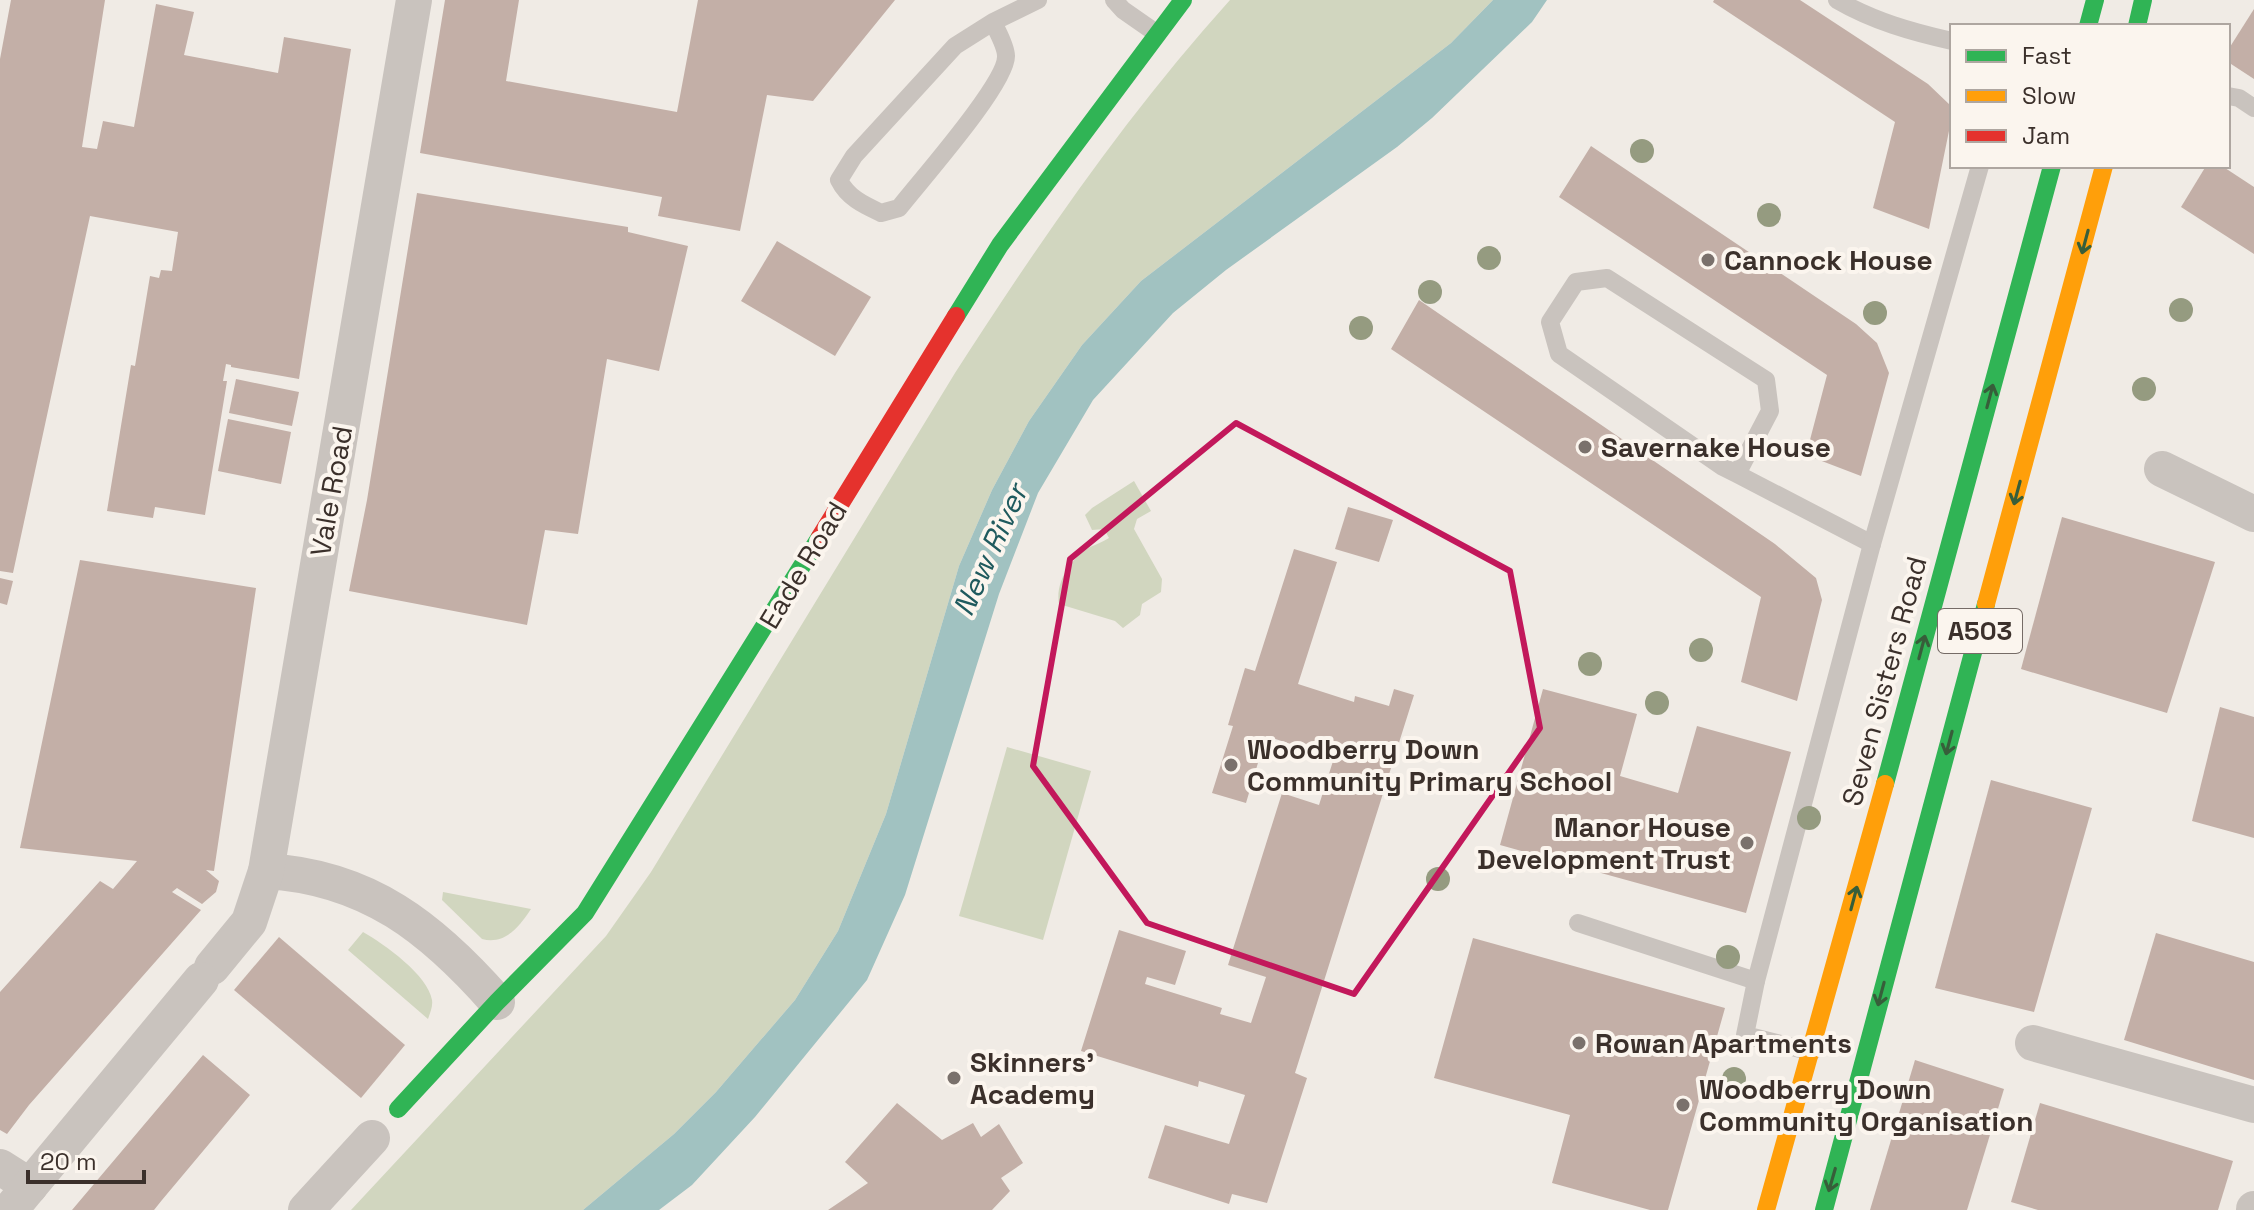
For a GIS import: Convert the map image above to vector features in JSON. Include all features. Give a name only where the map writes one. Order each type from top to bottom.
[{"type":"main road","name":"Eade Road","points":[[398,1109],[585,913],[1000,245],[1183,0]]},
{"type":"main road","points":[[2089,24],[2095,0]]},
{"type":"main road","points":[[2137,24],[2143,0]]},
{"type":"main road","name":"Seven Sisters Road","points":[[1766,1210],[1812,1052],[2051,168]]},
{"type":"main road","name":"A503","points":[[1824,1210],[2103,168]]},
{"type":"street","name":"Vale Road","points":[[13,1187],[206,974],[249,922],[266,871],[414,0]]},
{"type":"street","points":[[2162,469],[2254,514]]},
{"type":"street","points":[[266,871],[289,873],[358,891],[395,909],[420,926],[497,1002]]},
{"type":"street","points":[[2033,1043],[2254,1105]]},
{"type":"street","points":[[306,1210],[372,1138]]},
{"type":"lane","points":[[993,22],[1007,55],[1003,72],[899,208],[881,213],[844,190],[839,180],[854,156],[955,46],[993,22],[1038,0]]},
{"type":"lane","points":[[1114,0],[1156,33]]},
{"type":"lane","points":[[1837,0],[1876,20],[1909,32],[1950,41]]},
{"type":"lane","points":[[2230,96],[2239,98],[2254,108]]},
{"type":"lane","points":[[1812,1052],[1745,1035],[1756,981],[1872,544],[1979,168]]},
{"type":"lane","points":[[1737,474],[1770,411],[1766,380],[1607,278],[1576,282],[1550,322],[1559,354],[1737,474],[1872,544]]},
{"type":"lane","points":[[1578,923],[1756,981]]},
{"type":"highlighted area","points":[[1236,423],[1510,571],[1540,728],[1354,994],[1147,923],[1033,766],[1070,559]]},
{"type":"green space","points":[[1230,0],[1493,0],[1451,43],[1141,281],[1082,345],[1029,421],[992,490],[959,566],[886,814],[838,931],[795,1000],[716,1092],[674,1134],[583,1210],[351,1210],[606,936],[651,872],[955,373],[1018,276],[1155,88]]},
{"type":"green space","points":[[1134,481],[1151,511],[1137,519],[1134,529],[1162,579],[1161,592],[1142,604],[1140,615],[1123,628],[1115,621],[1059,604],[1058,596],[1062,579],[1077,557],[1109,538],[1104,529],[1092,530],[1085,515]]},
{"type":"green space","points":[[1007,747],[1091,771],[1043,940],[959,916]]},
{"type":"green space","points":[[443,892],[531,909],[511,933],[498,939],[482,939],[442,900]]},
{"type":"green space","points":[[363,932],[393,952],[429,990],[432,1008],[428,1019],[348,950]]},
{"type":"water","name":"New River","points":[[1493,0],[1547,0],[1532,22],[1432,118],[1397,147],[1226,270],[1173,313],[1093,400],[1038,493],[999,594],[905,895],[867,980],[755,1117],[692,1185],[659,1210],[583,1210],[674,1134],[716,1092],[795,1000],[838,931],[886,814],[959,566],[992,490],[1029,421],[1082,345],[1141,281],[1451,43]]},
{"type":"building","points":[[11,0],[105,0],[82,147],[97,149],[103,121],[134,127],[156,4],[194,12],[184,55],[278,73],[284,37],[351,49],[299,379],[226,364],[223,381],[227,381],[205,515],[155,507],[153,518],[107,511],[131,365],[135,366],[150,276],[159,278],[161,270],[172,271],[178,232],[90,216],[13,573],[0,571],[0,59]]},
{"type":"building","points":[[445,0],[519,0],[506,81],[677,112],[698,0],[895,0],[813,101],[767,95],[740,231],[658,216],[662,197],[420,153]]},
{"type":"building","points":[[1714,0],[1800,0],[1928,84],[1950,105],[1950,126],[1929,229],[1873,208],[1895,122]]},
{"type":"building","points":[[2254,9],[2254,79],[2230,63],[2230,47]]},
{"type":"building","name":"Cannock House","points":[[1591,146],[1856,324],[1877,343],[1889,373],[1861,476],[1806,455],[1827,375],[1559,197]]},
{"type":"building","points":[[2205,168],[2225,168],[2254,187],[2254,254],[2181,207]]},
{"type":"building","points":[[417,193],[628,227],[628,232],[688,246],[659,371],[607,359],[578,534],[545,530],[527,625],[349,591],[367,500]]},
{"type":"building","points":[[777,241],[871,297],[835,356],[741,301]]},
{"type":"building","name":"Savernake House","points":[[1419,300],[1775,544],[1816,578],[1822,600],[1797,701],[1741,682],[1761,597],[1391,349]]},
{"type":"building","points":[[236,379],[299,392],[292,426],[229,413]]},
{"type":"building","points":[[228,419],[291,432],[281,484],[218,471]]},
{"type":"building","points":[[1348,507],[1393,520],[1379,562],[1335,549]]},
{"type":"building","points":[[2062,517],[2215,562],[2167,713],[2021,669]]},
{"type":"building","points":[[1294,549],[1337,562],[1298,684],[1354,702],[1355,696],[1389,706],[1394,689],[1414,695],[1295,1073],[1307,1078],[1267,1203],[1232,1194],[1229,1204],[1148,1178],[1165,1125],[1229,1144],[1245,1095],[1199,1081],[1198,1087],[1081,1051],[1119,930],[1186,951],[1175,985],[1147,977],[1145,984],[1222,1008],[1220,1014],[1251,1023],[1266,977],[1228,965],[1282,793],[1319,805],[1334,758],[1266,736],[1246,803],[1212,793],[1233,726],[1228,725],[1245,668],[1255,671]]},
{"type":"building","points":[[80,560],[256,588],[214,871],[206,870],[219,881],[216,892],[202,904],[177,888],[172,892],[201,910],[7,1134],[0,1130],[0,992],[100,881],[113,889],[137,861],[20,848]]},
{"type":"building","points":[[0,578],[13,581],[7,605],[0,603]]},
{"type":"building","points":[[1543,689],[1637,714],[1620,776],[1678,793],[1697,726],[1791,752],[1746,913],[1500,845]]},
{"type":"building","points":[[2220,707],[2254,717],[2254,838],[2192,821]]},
{"type":"building","points":[[1991,780],[2092,808],[2034,1012],[1935,988]]},
{"type":"building","points":[[2156,933],[2254,962],[2254,1080],[2124,1040]]},
{"type":"building","points":[[279,937],[405,1045],[361,1098],[234,990]]},
{"type":"building","name":"Rowan Apartments","points":[[1473,938],[1725,1008],[1668,1210],[1650,1210],[1552,1183],[1570,1115],[1434,1078]]},
{"type":"building","points":[[203,1055],[250,1095],[154,1210],[72,1210]]},
{"type":"building","points":[[1915,1060],[2004,1089],[1967,1210],[1870,1210]]},
{"type":"building","points":[[897,1103],[942,1140],[973,1123],[981,1137],[999,1124],[1023,1163],[1001,1178],[1010,1191],[992,1210],[828,1210],[868,1183],[845,1162]]},
{"type":"building","points":[[2040,1103],[2233,1161],[2218,1210],[2038,1210],[2011,1202]]},
{"type":"traffic: fast","points":[[956,316],[1000,245],[1183,0]]},
{"type":"traffic: fast","points":[[2089,24],[2095,0]]},
{"type":"traffic: fast","points":[[2137,24],[2143,0]]},
{"type":"traffic: fast","points":[[1885,784],[2051,168]]},
{"type":"traffic: fast","points":[[398,1109],[585,913],[820,537]]},
{"type":"traffic: fast","points":[[1824,1210],[1986,604]]},
{"type":"traffic: slow","points":[[1986,604],[2103,168]]},
{"type":"traffic: slow","points":[[1766,1210],[1885,784]]},
{"type":"traffic: jam","points":[[820,537],[956,316]]},
{"type":"place","name":"Cannock House","points":[[1708,260]]},
{"type":"place","name":"Savernake House","points":[[1585,447]]},
{"type":"place","name":"Woodberry Down Community Primary School","points":[[1231,765]]},
{"type":"place","name":"Manor House Development Trust","points":[[1747,843]]},
{"type":"place","name":"Rowan Apartments","points":[[1579,1043]]},
{"type":"place","name":"Skinners' Academy","points":[[954,1078]]},
{"type":"place","name":"Woodberry Down Community Organisation","points":[[1683,1105]]}]
